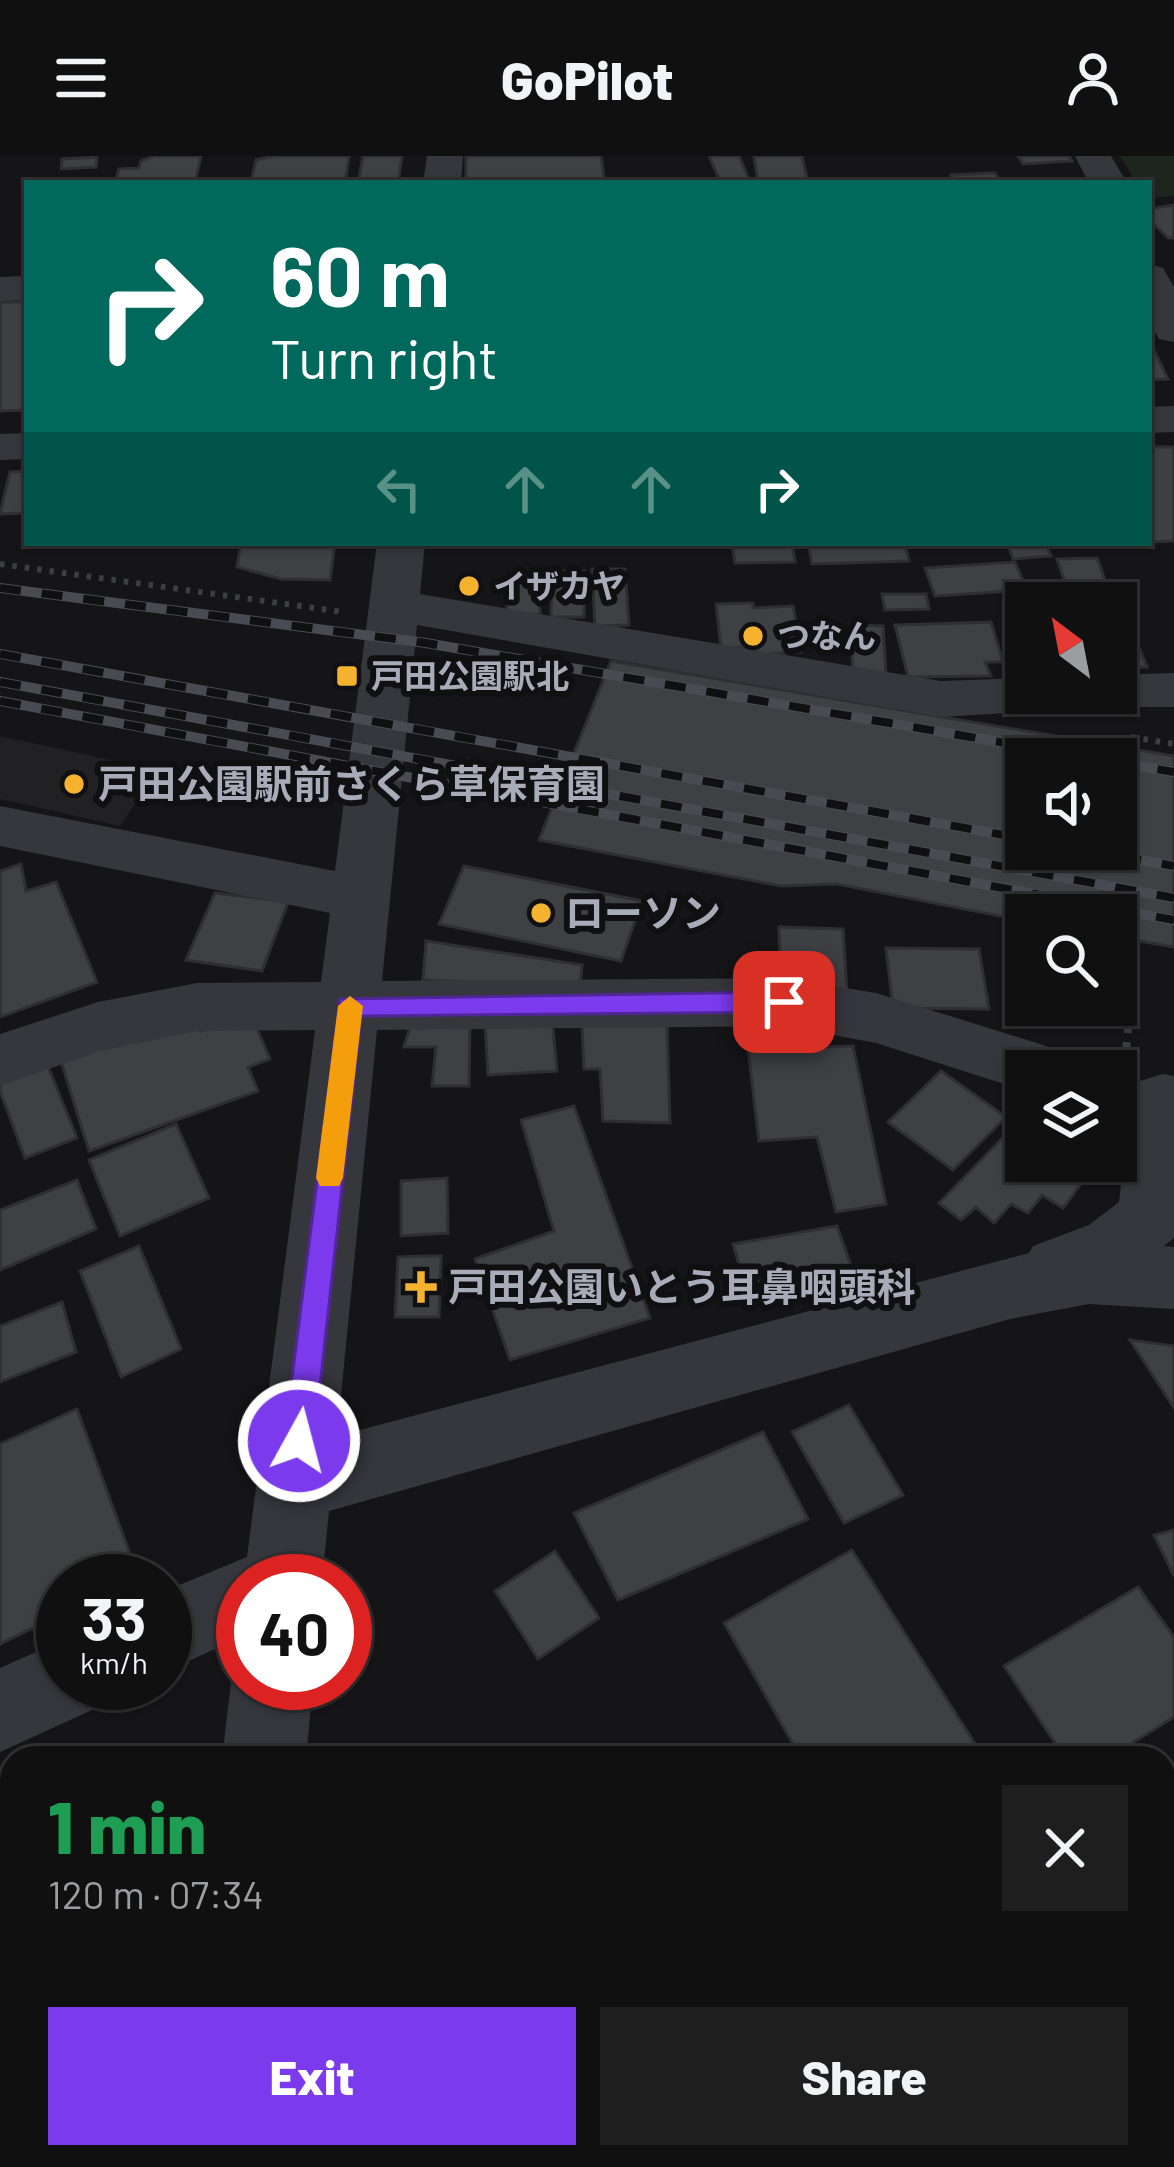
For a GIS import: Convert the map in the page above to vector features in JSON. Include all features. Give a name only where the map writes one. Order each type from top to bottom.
[{"type":"street","points":[[1152,282],[1174,330]]},
{"type":"street","points":[[277,1554],[294,1484],[401,546]]},
{"type":"street","points":[[393,612],[941,699],[1005,696]]},
{"type":"street","points":[[1137,691],[1174,690]]},
{"type":"street","points":[[0,826],[361,898]]},
{"type":"street","points":[[0,1060],[98,1027],[181,1010],[247,1004],[784,1002],[876,1018],[1005,1059]]},
{"type":"street","points":[[294,1484],[1010,1288],[1089,1273],[1166,1248],[1144,1090]]},
{"type":"street","points":[[0,1711],[36,1694]]},
{"type":"street","points":[[265,1746],[269,1710]]},
{"type":"path","points":[[0,564],[393,612]]},
{"type":"path","points":[[1137,959],[1144,1090]]},
{"type":"shaded area","points":[[1120,156],[1174,156],[1174,196],[1152,198],[1152,180],[1135,180]]},
{"type":"shaded area","name":"戸田公園駅前さくら草保育園","points":[[0,736],[157,770],[120,826],[0,799]]},
{"type":"building","points":[[154,156],[201,156],[196,180],[116,180],[119,169],[139,168],[141,161]]},
{"type":"building","points":[[349,156],[345,180],[252,180],[256,160]]},
{"type":"building","points":[[363,156],[402,156],[398,180],[359,180]]},
{"type":"building","points":[[466,156],[601,156],[604,179],[558,180],[466,180]]},
{"type":"building","points":[[709,156],[739,156],[749,180],[720,180]]},
{"type":"building","points":[[754,156],[802,156],[807,180],[758,180]]},
{"type":"building","points":[[1018,156],[1069,156],[1072,161],[1023,164]]},
{"type":"building","points":[[97,157],[96,167],[61,169],[62,159]]},
{"type":"building","points":[[995,173],[999,180],[954,180],[951,175]]},
{"type":"building","points":[[1174,205],[1174,238],[1152,222],[1152,209]]},
{"type":"building","points":[[0,302],[24,302],[24,410],[0,411]]},
{"type":"building","points":[[1152,348],[1153,348],[1168,379],[1152,380]]},
{"type":"building","points":[[1152,447],[1174,447],[1174,541],[1152,542]]},
{"type":"building","points":[[24,471],[24,513],[0,514],[10,472]]},
{"type":"building","points":[[240,546],[335,546],[330,580],[281,579],[237,567]]},
{"type":"building","points":[[732,546],[792,546],[795,562],[735,563]]},
{"type":"building","points":[[809,546],[906,546],[909,561],[812,564]]},
{"type":"building","points":[[1008,546],[1047,546],[1051,556],[1013,559]]},
{"type":"building","points":[[1097,558],[1106,582],[1065,582],[1057,559]]},
{"type":"building","points":[[1015,562],[1024,582],[1005,582],[1005,591],[935,596],[925,568]]},
{"type":"building","points":[[592,569],[625,569],[629,625],[595,626]]},
{"type":"building","points":[[552,571],[585,571],[584,617],[551,617]]},
{"type":"building","points":[[538,575],[540,614],[507,615],[506,576]]},
{"type":"building","points":[[882,594],[926,594],[929,609],[885,610]]},
{"type":"building","points":[[753,603],[753,608],[793,606],[801,652],[756,654],[755,647],[721,648],[716,604]]},
{"type":"building","points":[[991,622],[1003,662],[985,662],[991,676],[908,677],[895,625]]},
{"type":"building","points":[[850,625],[883,626],[886,674],[853,673]]},
{"type":"building","points":[[1137,643],[1147,667],[1137,668]]},
{"type":"building","points":[[611,661],[1067,738],[1005,738],[1005,870],[1137,870],[1137,750],[1174,756],[1174,947],[1137,941],[1137,894],[1005,894],[1005,917],[837,884],[781,886],[539,840]]},
{"type":"building","points":[[21,864],[26,891],[56,882],[97,982],[0,1017],[0,871]]},
{"type":"building","name":"ローソン","points":[[464,866],[642,901],[621,961],[439,924]]},
{"type":"building","points":[[215,893],[288,902],[262,971],[186,960]]},
{"type":"building","points":[[779,927],[843,929],[847,991],[781,988]]},
{"type":"building","points":[[426,941],[582,965],[580,987],[423,980]]},
{"type":"building","points":[[886,948],[979,949],[989,1009],[893,1008]]},
{"type":"building","points":[[253,1019],[270,1059],[248,1067],[258,1091],[89,1151],[60,1058],[199,1024],[201,1031]]},
{"type":"building","points":[[552,1020],[557,1071],[488,1075],[485,1024]]},
{"type":"building","points":[[582,1023],[667,1023],[670,1123],[603,1121],[600,1069],[584,1069]]},
{"type":"building","points":[[470,1025],[469,1086],[432,1086],[436,1047],[404,1047],[410,1027]]},
{"type":"building","points":[[853,1046],[886,1204],[836,1212],[817,1137],[759,1141],[748,1049]]},
{"type":"building","points":[[43,1054],[77,1138],[25,1158],[0,1091],[0,1071]]},
{"type":"building","points":[[941,1071],[1005,1116],[953,1170],[888,1122]]},
{"type":"building","points":[[574,1106],[650,1318],[510,1360],[475,1259],[554,1231],[521,1120]]},
{"type":"building","points":[[176,1124],[209,1198],[120,1236],[89,1160]]},
{"type":"building","points":[[1005,1135],[1005,1182],[1082,1182],[1063,1208],[1042,1195],[1028,1213],[1011,1204],[994,1223],[976,1207],[961,1220],[939,1203]]},
{"type":"building","points":[[447,1178],[448,1233],[401,1236],[401,1181]]},
{"type":"building","points":[[77,1180],[96,1229],[0,1270],[0,1210]]},
{"type":"building","points":[[837,1226],[851,1266],[745,1285],[733,1244]]},
{"type":"building","points":[[139,1246],[181,1349],[121,1377],[80,1271]]},
{"type":"building","points":[[441,1256],[439,1317],[395,1317],[398,1257]]},
{"type":"building","points":[[62,1302],[76,1352],[0,1382],[0,1326]]},
{"type":"building","points":[[1130,1340],[1174,1346],[1174,1408]]},
{"type":"building","points":[[849,1405],[903,1495],[844,1523],[792,1432]]},
{"type":"building","points":[[77,1409],[130,1554],[36,1554],[36,1626],[0,1644],[0,1444]]},
{"type":"building","points":[[763,1432],[808,1519],[618,1600],[574,1513]]},
{"type":"building","points":[[1174,1530],[1174,1576],[1154,1535]]},
{"type":"building","points":[[852,1550],[976,1746],[794,1746],[724,1623]]},
{"type":"building","points":[[555,1551],[599,1618],[538,1659],[495,1591]]},
{"type":"building","points":[[1138,1587],[1174,1637],[1174,1717],[1127,1746],[1057,1746],[1004,1666]]},
{"type":"railway","points":[[0,588],[426,643],[1005,743]]},
{"type":"railway","points":[[0,654],[1005,835]]},
{"type":"railway","points":[[0,682],[1174,898]]},
{"type":"railway","points":[[0,701],[1174,920]]},
{"type":"railway","points":[[1137,766],[1174,772]]},
{"type":"railway","points":[[1137,859],[1174,866]]},
{"type":"slow traffic","points":[[329,1178],[350,1006]]},
{"type":"place","name":"イザカヤ","points":[[469,586]]},
{"type":"place","name":"つなん","points":[[753,636]]},
{"type":"place","name":"戸田公園駅北","points":[[347,676]]},
{"type":"place","name":"戸田公園駅前さくら草保育園","points":[[74,784]]},
{"type":"place","name":"ローソン","points":[[541,913]]},
{"type":"place","name":"戸田公園いとう耳鼻咽頭科","points":[[421,1287]]},
{"type":"route","points":[[299,1441],[349,1006],[784,1002]]}]
